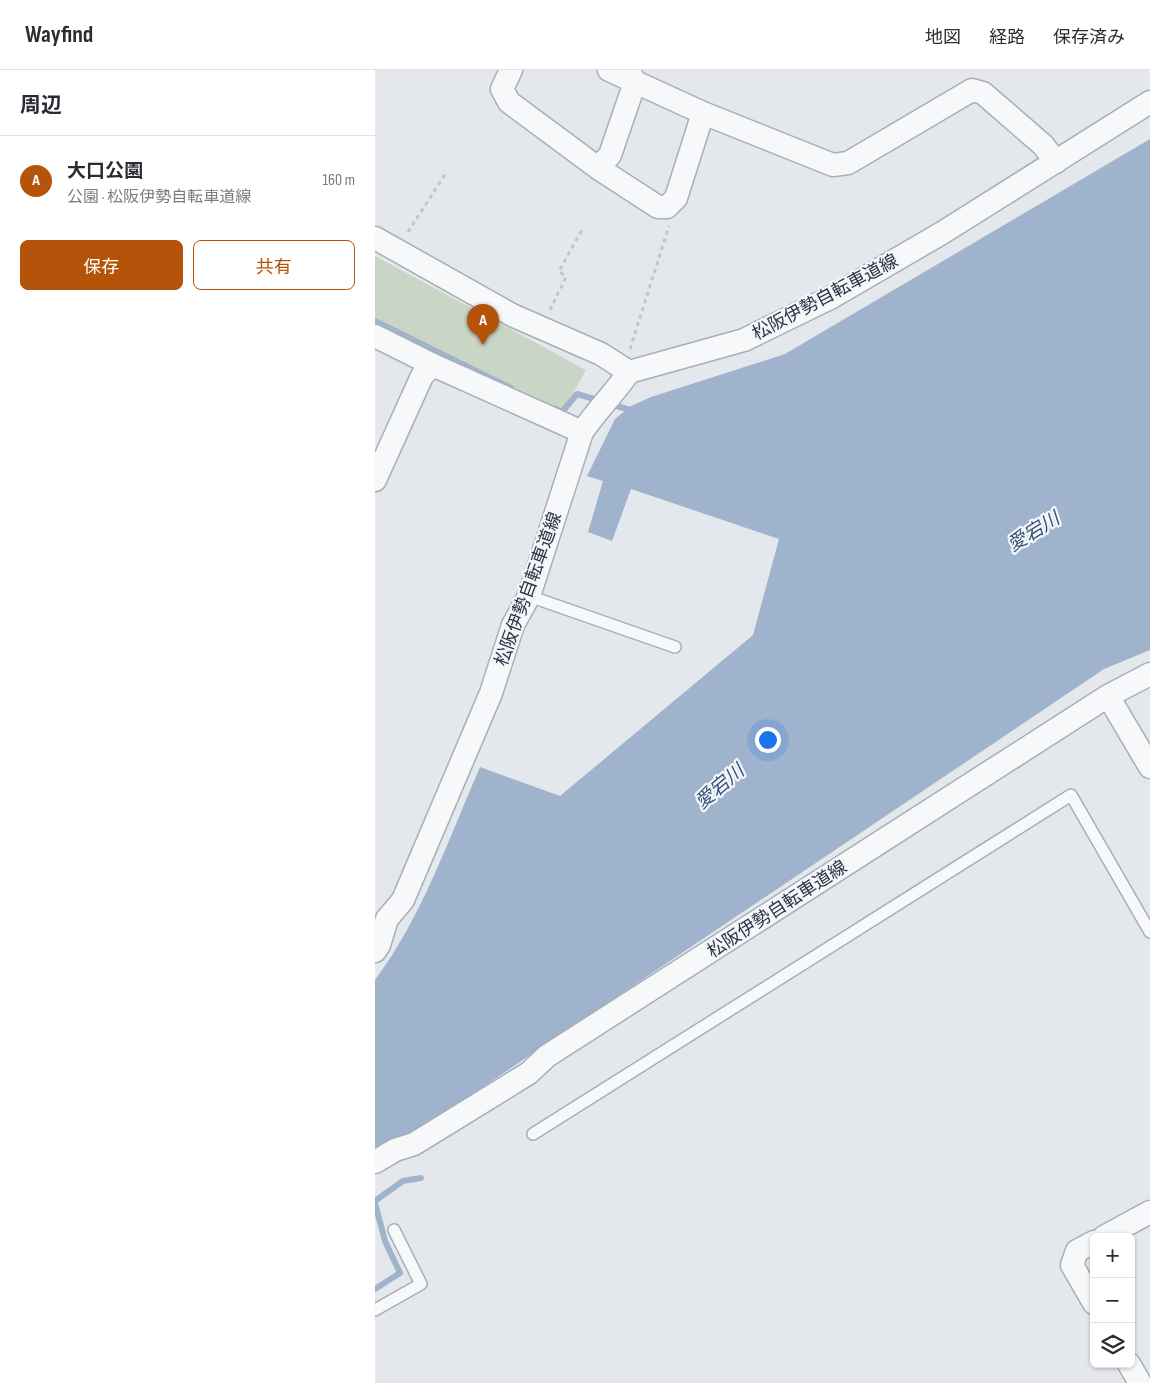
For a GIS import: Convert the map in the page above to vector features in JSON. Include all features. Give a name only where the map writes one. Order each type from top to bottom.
[{"type":"street","points":[[511,70],[502,89],[509,102],[598,168],[658,207],[667,207],[675,198],[703,113]]},
{"type":"street","points":[[609,70],[632,76],[703,113],[833,165],[848,163],[972,90],[983,94],[1043,145],[1063,158]]},
{"type":"street","points":[[598,168],[610,155],[632,76]]},
{"type":"street","name":"松阪伊勢自転車道線","points":[[375,951],[379,945],[381,914],[403,900],[491,693],[513,625],[529,596],[582,432],[629,372],[743,340],[832,298],[1063,158],[1150,102]]},
{"type":"street","points":[[375,238],[512,315],[542,326],[601,354],[629,372]]},
{"type":"street","points":[[375,336],[433,365],[582,432]]},
{"type":"street","points":[[375,480],[422,376],[433,365]]},
{"type":"street","name":"松阪伊勢自転車道線","points":[[375,1162],[395,1150],[414,1144],[529,1073],[547,1056],[1108,696],[1150,674]]},
{"type":"street","points":[[1108,696],[1150,767]]},
{"type":"street","points":[[1111,1233],[1150,1212]]},
{"type":"street","points":[[1090,1244],[1077,1251],[1072,1265],[1090,1296]]},
{"type":"street","points":[[1131,1368],[1140,1383]]},
{"type":"lane","points":[[529,596],[675,647]]},
{"type":"lane","points":[[533,1134],[1071,795],[1150,932]]},
{"type":"lane","points":[[375,1310],[421,1284],[393,1230]]},
{"type":"path","points":[[397,249],[446,173]]},
{"type":"path","points":[[629,372],[630,348],[671,221],[667,207]]},
{"type":"path","points":[[542,326],[566,277],[559,272],[583,228]]},
{"type":"green space","points":[[375,256],[586,370],[563,411],[375,319]]},
{"type":"water","name":"愛宕川","points":[[1150,139],[1150,650],[1104,669],[416,1132],[375,1153],[375,980],[392,956],[421,904],[480,767],[560,796],[753,635],[779,539],[631,489],[612,541],[588,532],[603,481],[587,476],[615,419],[631,406],[651,397],[785,354]]},
{"type":"waterway","points":[[375,321],[511,388]]},
{"type":"waterway","points":[[556,409],[562,412],[577,394],[601,401]]},
{"type":"waterway","points":[[610,404],[634,411]]},
{"type":"waterway","points":[[375,1201],[403,1181],[421,1178]]},
{"type":"waterway","points":[[375,1203],[385,1241],[400,1273],[375,1289]]},
{"type":"place","name":"大口公園","points":[[483,345]]}]
